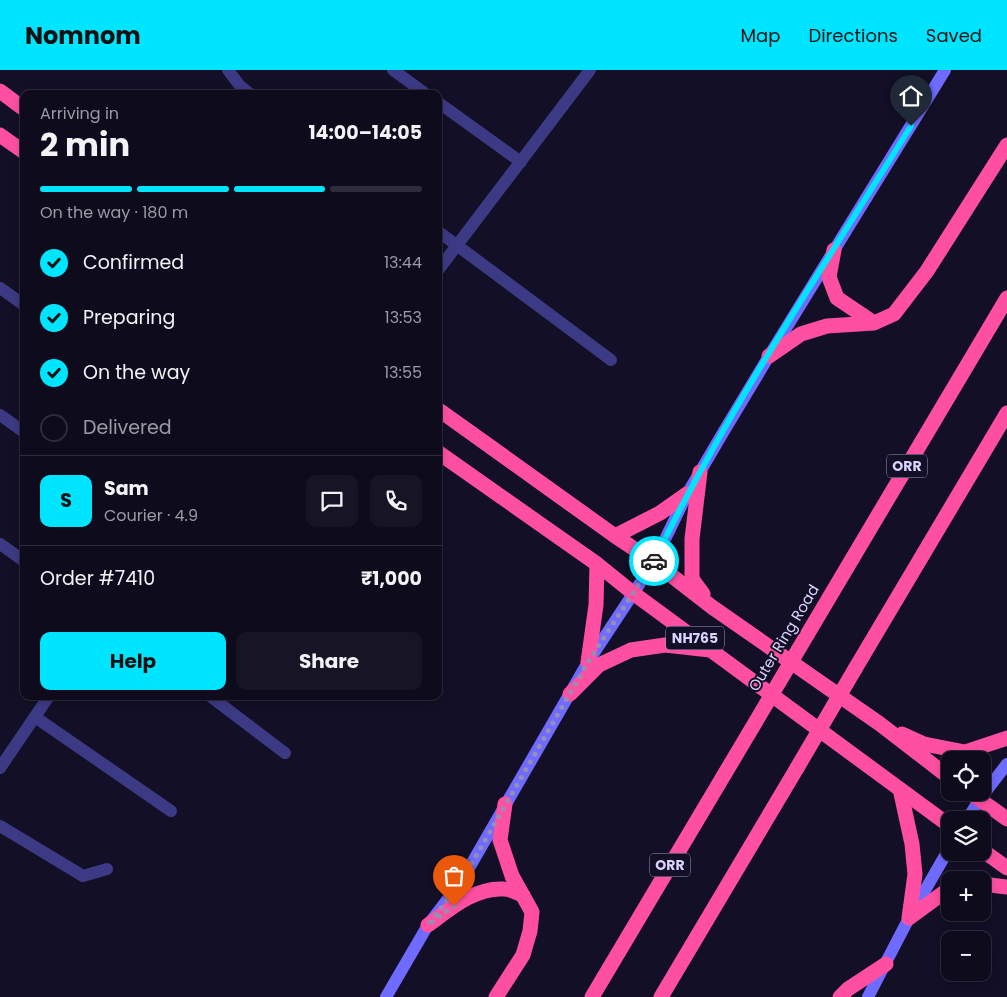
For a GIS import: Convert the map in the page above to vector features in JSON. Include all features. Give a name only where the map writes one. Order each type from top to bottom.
[{"type":"highway","points":[[0,92],[20,106]]},
{"type":"highway","points":[[0,135],[20,149]]},
{"type":"highway","points":[[769,356],[801,334],[827,326],[874,323],[894,314],[927,271],[1007,145]]},
{"type":"highway","points":[[834,250],[829,277],[837,298],[874,323]]},
{"type":"highway","name":"Outer Ring Road","points":[[592,997],[1007,298]]},
{"type":"highway","name":"NH765","points":[[442,412],[614,536],[654,562],[712,607],[880,724],[941,771]]},
{"type":"highway","points":[[661,997],[1007,413]]},
{"type":"highway","name":"NH765","points":[[442,455],[597,564],[633,593],[941,819]]},
{"type":"highway","points":[[700,472],[692,539],[692,579],[712,607]]},
{"type":"highway","points":[[614,536],[660,513],[687,494]]},
{"type":"highway","points":[[588,662],[596,605],[597,564]]},
{"type":"highway","points":[[570,694],[599,665],[631,650],[665,645],[712,650]]},
{"type":"highway","points":[[880,724],[924,744],[965,752],[1007,738]]},
{"type":"highway","points":[[900,789],[912,844],[915,874],[910,918]]},
{"type":"highway","points":[[981,801],[1007,819]]},
{"type":"highway","points":[[496,997],[523,955],[530,931],[532,912],[512,876],[500,840],[505,804]]},
{"type":"highway","points":[[991,856],[1007,868]]},
{"type":"highway","points":[[991,885],[1007,887]]},
{"type":"highway","points":[[428,925],[459,902],[482,892],[505,889],[523,895]]},
{"type":"highway","points":[[910,918],[941,895]]},
{"type":"highway","points":[[840,997],[848,989],[886,964]]},
{"type":"main road","points":[[386,997],[428,925],[461,882],[588,662],[654,562],[687,494],[700,472],[945,70]]},
{"type":"main road","points":[[991,780],[1007,764]]},
{"type":"main road","points":[[868,997],[942,861]]},
{"type":"street","points":[[228,70],[245,90]]},
{"type":"street","points":[[393,70],[420,90]]},
{"type":"street","points":[[442,266],[521,162],[582,73]]},
{"type":"street","points":[[442,105],[521,162]]},
{"type":"street","points":[[442,234],[611,360]]},
{"type":"street","points":[[0,288],[20,301]]},
{"type":"street","points":[[0,415],[20,429]]},
{"type":"street","points":[[0,544],[20,557]]},
{"type":"street","points":[[0,768],[46,700]]},
{"type":"street","points":[[215,700],[285,753]]},
{"type":"street","points":[[35,718],[171,811]]},
{"type":"street","points":[[0,826],[83,876],[107,869]]},
{"type":"way so far","points":[[454,906],[428,925],[461,882],[588,662],[654,561]]},
{"type":"route","points":[[654,561],[687,494],[724,431],[911,126]]}]
